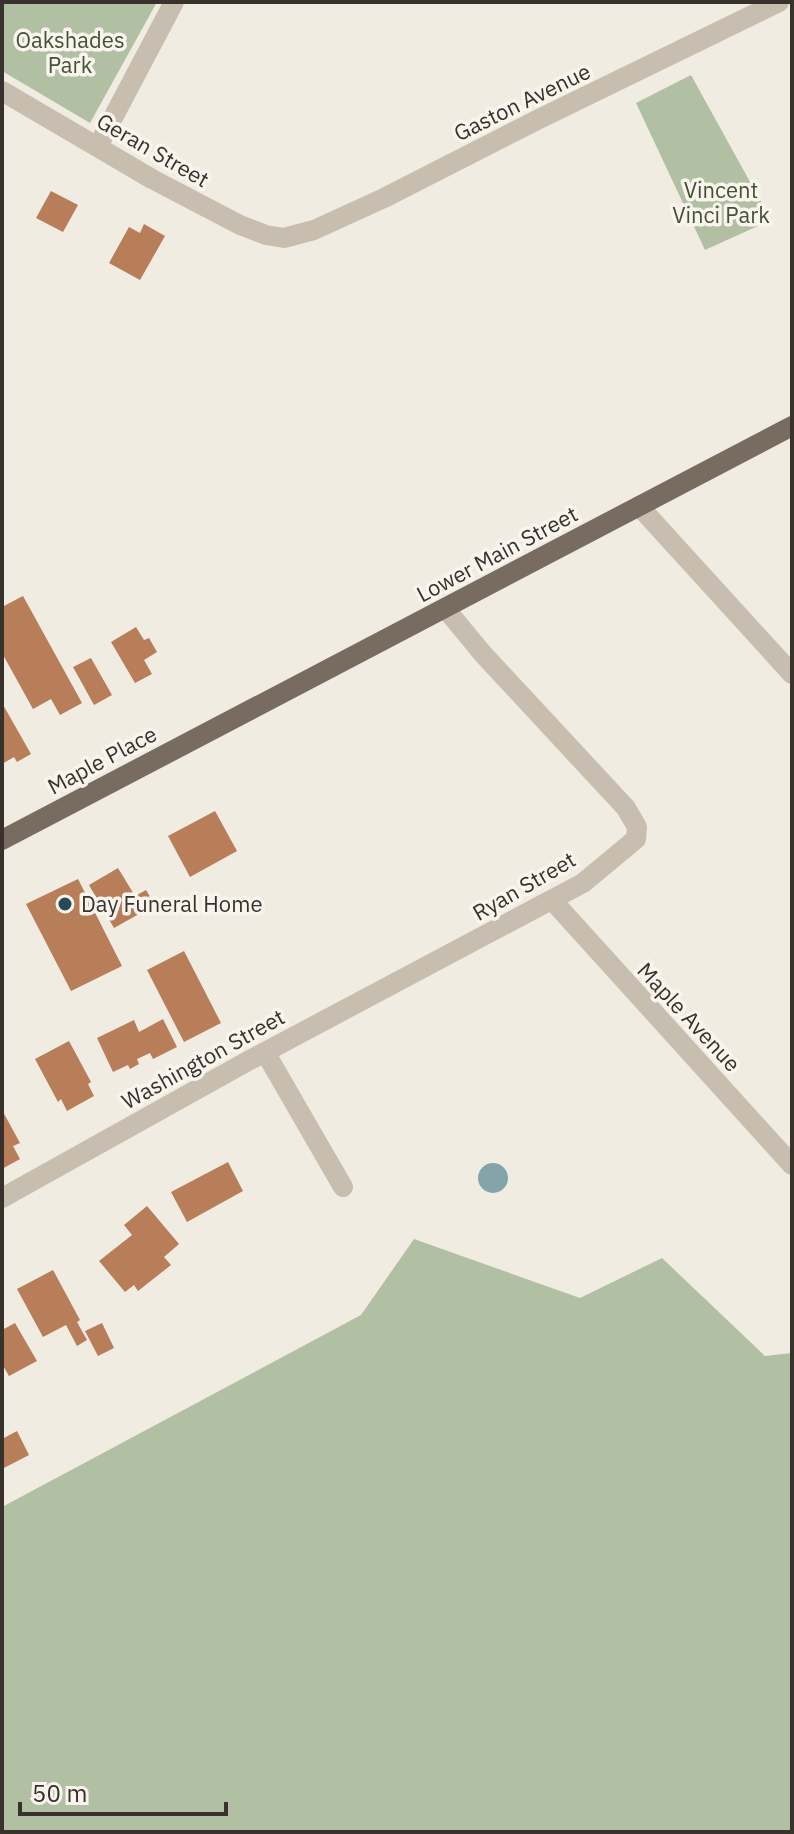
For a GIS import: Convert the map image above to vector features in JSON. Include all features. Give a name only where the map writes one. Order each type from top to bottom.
[{"type":"main road","name":"Lower Main Street","points":[[224,724],[792,426]]},
{"type":"main road","name":"Maple Place","points":[[2,840],[224,724]]},
{"type":"street","points":[[98,146],[174,2]]},
{"type":"street","name":"Gaston Avenue","points":[[284,238],[314,230],[384,198],[779,2]]},
{"type":"street","name":"Geran Street","points":[[2,91],[152,179],[240,225],[284,238]]},
{"type":"street","points":[[639,506],[792,674]]},
{"type":"street","name":"Ryan Street","points":[[429,966],[583,883],[636,839],[637,827],[626,808],[483,654],[445,608]]},
{"type":"street","name":"Maple Avenue","points":[[552,900],[792,1165]]},
{"type":"street","name":"Washington Street","points":[[2,1198],[265,1052],[429,966]]},
{"type":"street","points":[[265,1052],[343,1187]]},
{"type":"green space","name":"Oakshades Park","points":[[2,2],[157,2],[90,123],[2,71]]},
{"type":"green space","name":"Vincent Vinci Park","points":[[691,75],[771,220],[705,250],[636,103]]},
{"type":"green space","points":[[414,1239],[580,1298],[662,1258],[765,1356],[792,1353],[792,1832],[2,1832],[2,1507],[361,1315]]},
{"type":"water","points":[[493,1163],[504,1167],[508,1178],[504,1189],[493,1193],[482,1189],[478,1178],[482,1167]]},
{"type":"building","points":[[51,191],[78,205],[63,232],[36,218]]},
{"type":"building","points":[[144,224],[165,236],[140,280],[109,263],[129,227],[140,233]]},
{"type":"building","points":[[23,596],[82,703],[60,715],[51,699],[33,709],[2,653],[2,607]]},
{"type":"building","points":[[136,627],[144,640],[149,638],[157,652],[144,660],[152,674],[135,683],[111,642]]},
{"type":"building","points":[[91,658],[112,695],[94,705],[73,667]]},
{"type":"building","points":[[2,703],[31,754],[17,762],[14,757],[2,764]]},
{"type":"building","points":[[215,811],[237,851],[190,877],[168,836]]},
{"type":"building","points":[[118,868],[135,896],[146,890],[155,905],[114,928],[89,885]]},
{"type":"building","points":[[78,879],[122,966],[71,991],[26,904]]},
{"type":"building","points":[[184,951],[221,1023],[184,1042],[147,970]]},
{"type":"building","points":[[163,1019],[177,1047],[153,1059],[150,1053],[137,1059],[139,1064],[130,1069],[128,1065],[113,1072],[97,1038],[134,1020],[139,1032]]},
{"type":"building","points":[[69,1041],[91,1082],[88,1084],[94,1096],[67,1111],[61,1099],[58,1102],[35,1059]]},
{"type":"building","points":[[2,1110],[20,1143],[13,1146],[20,1159],[2,1169]]},
{"type":"building","points":[[228,1162],[243,1191],[187,1222],[171,1192]]},
{"type":"building","points":[[147,1206],[179,1244],[164,1257],[171,1265],[138,1291],[134,1285],[125,1292],[99,1261],[132,1235],[124,1225]]},
{"type":"building","points":[[53,1270],[80,1320],[77,1322],[87,1340],[77,1346],[66,1325],[43,1337],[17,1289]]},
{"type":"building","points":[[15,1323],[37,1361],[9,1376],[2,1364],[2,1330]]},
{"type":"building","points":[[102,1323],[114,1348],[98,1356],[85,1331]]},
{"type":"building","points":[[17,1431],[29,1455],[2,1469],[2,1439]]},
{"type":"place","name":"Day Funeral Home","points":[[65,904]]}]
